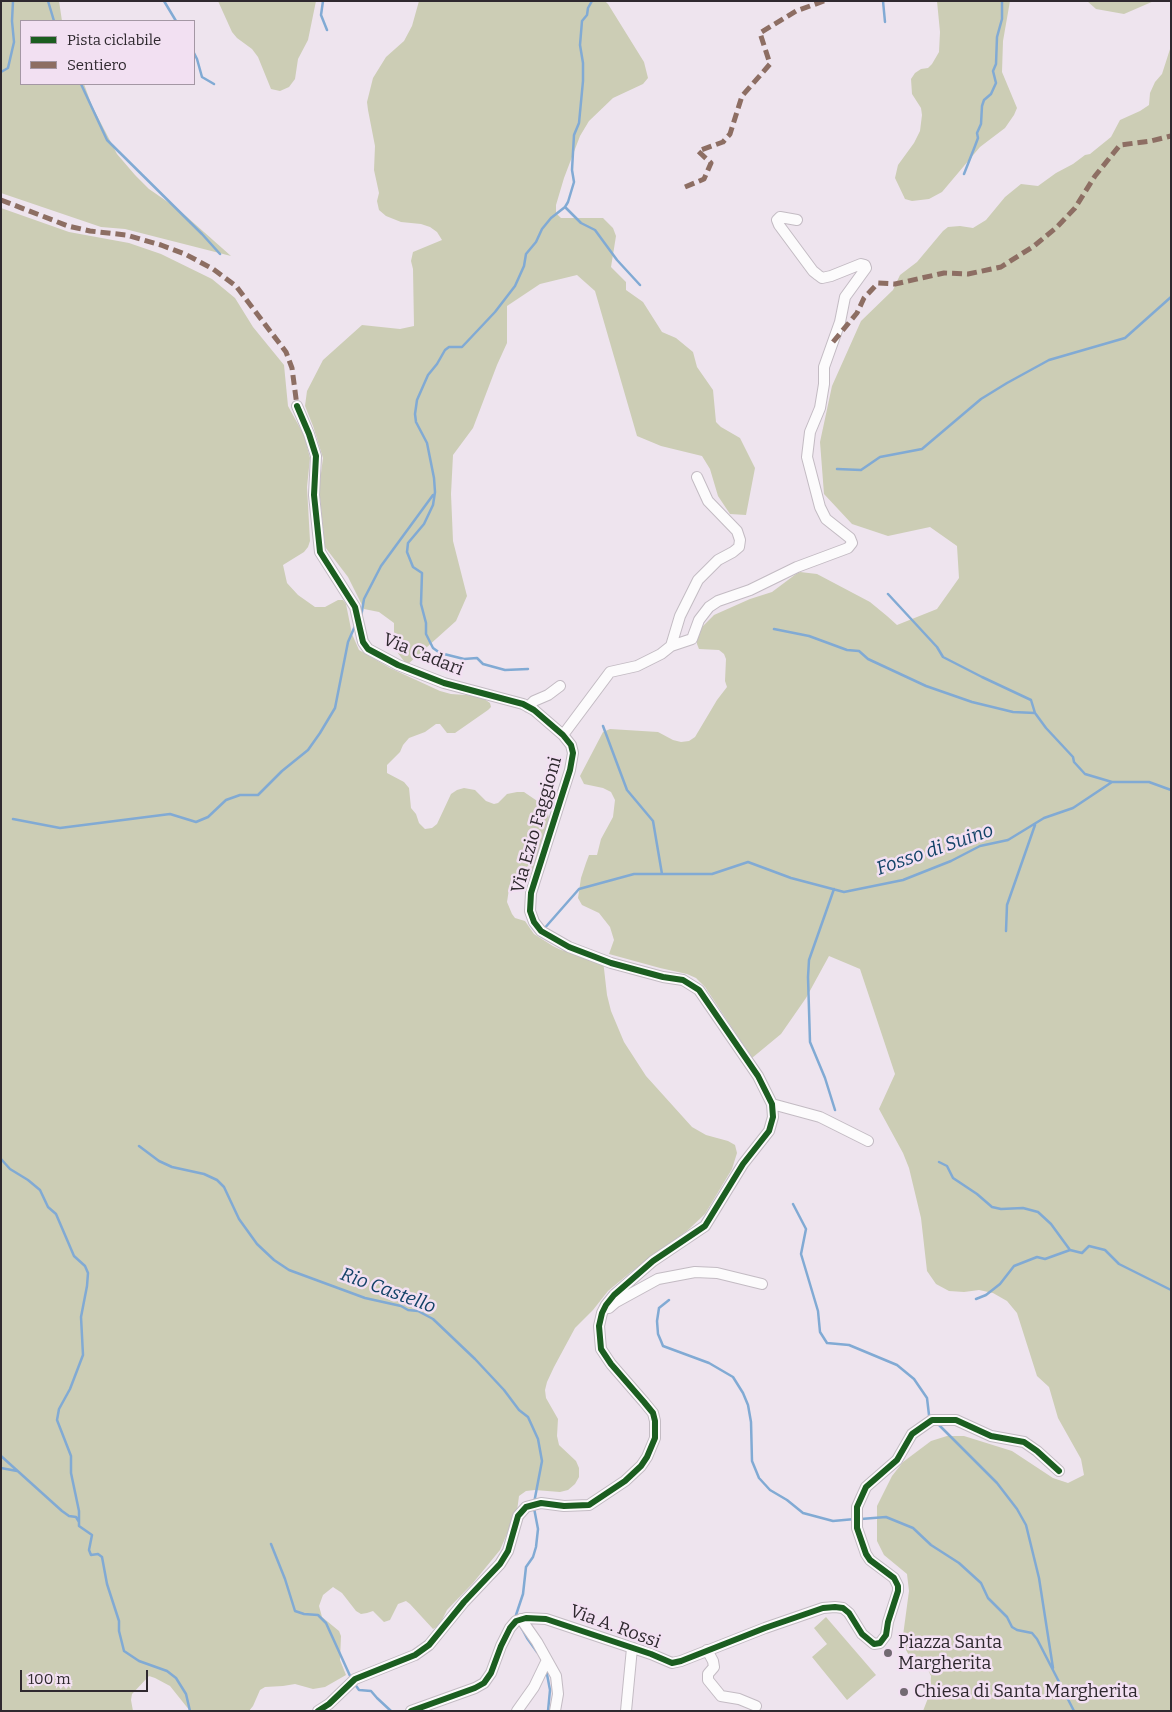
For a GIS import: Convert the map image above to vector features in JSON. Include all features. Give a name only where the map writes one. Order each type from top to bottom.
[{"type":"street","points":[[563,735],[610,672],[637,666],[661,654],[671,646],[692,639],[699,620],[709,607],[718,601],[750,590],[797,567],[852,545],[850,538],[826,519],[820,507],[807,457],[810,432],[820,408],[824,384],[824,367],[840,322],[845,297],[866,268],[861,264],[826,277],[818,276],[813,272],[777,220],[780,217],[797,220]]},
{"type":"street","name":"Via Cadari","points":[[297,406],[310,434],[316,456],[314,495],[320,552],[355,607],[363,642],[368,649],[398,665],[444,682],[528,707],[563,735]]},
{"type":"street","points":[[671,646],[680,616],[698,580],[718,560],[737,550],[740,544],[738,531],[708,501],[697,477]]},
{"type":"street","points":[[528,707],[534,701],[548,695],[560,686]]},
{"type":"street","name":"Via Ezio Faggioni","points":[[563,735],[571,745],[572,760],[561,802],[531,893],[530,911],[534,922],[541,931],[569,947],[611,963],[663,977],[683,980],[699,990],[758,1076],[772,1104]]},
{"type":"street","points":[[318,1711],[329,1704],[355,1679],[416,1655],[429,1645],[464,1602],[500,1564],[508,1551],[518,1516],[526,1507],[541,1503],[564,1506],[589,1505],[625,1481],[647,1457],[655,1438],[656,1428],[653,1413],[611,1364],[601,1348],[599,1326],[602,1313],[614,1295],[654,1261],[705,1226],[743,1164],[769,1131],[773,1117],[772,1104],[820,1117],[868,1141]]},
{"type":"street","points":[[602,1313],[616,1302],[658,1279],[695,1272],[717,1273],[762,1284]]},
{"type":"street","name":"Via A. Rossi","points":[[521,1619],[532,1617],[546,1619],[672,1662],[681,1661],[823,1608],[835,1606],[843,1608],[853,1618],[862,1634],[874,1644],[880,1643],[886,1635],[898,1586],[894,1578],[870,1560],[866,1554],[857,1528],[857,1507],[866,1487],[896,1460],[912,1434],[932,1420],[956,1420],[991,1436],[1024,1442],[1059,1471]]},
{"type":"street","points":[[411,1711],[484,1683],[491,1674],[505,1636],[513,1624],[521,1619],[556,1676],[558,1685],[555,1711]]},
{"type":"street","points":[[626,1711],[632,1648]]},
{"type":"street","points":[[707,1650],[714,1667],[708,1674],[708,1680],[721,1696],[756,1706]]},
{"type":"street","points":[[517,1711],[534,1686],[547,1660]]},
{"type":"green space","points":[[1,1],[59,1],[62,20],[20,20],[20,85],[84,85],[92,106],[117,154],[135,175],[149,189],[178,209],[231,256],[125,229],[101,227],[1,193]]},
{"type":"green space","points":[[218,1],[316,1],[308,40],[298,59],[295,79],[289,87],[280,91],[271,89],[258,57],[252,49],[232,32]]},
{"type":"green space","points":[[419,1],[605,1],[608,4],[644,62],[648,78],[643,84],[613,98],[589,121],[580,136],[564,178],[556,205],[556,213],[561,218],[603,218],[613,228],[616,236],[611,267],[626,282],[626,290],[643,302],[662,332],[676,338],[693,352],[697,367],[713,390],[716,422],[740,438],[755,468],[746,515],[730,514],[718,496],[710,469],[702,456],[661,446],[637,436],[595,291],[577,275],[540,284],[507,306],[507,343],[473,428],[453,455],[451,494],[453,541],[467,596],[456,621],[407,665],[394,648],[394,623],[379,612],[364,609],[348,577],[325,547],[319,488],[323,458],[305,406],[307,391],[323,360],[362,325],[400,329],[414,326],[413,269],[411,261],[413,252],[442,240],[437,232],[430,227],[401,222],[386,216],[379,210],[377,201],[379,193],[374,170],[375,146],[367,102],[373,78],[386,57],[404,41],[412,26]]},
{"type":"green space","points":[[937,1],[1010,1],[1003,41],[1002,72],[1017,108],[1005,128],[980,147],[942,192],[929,199],[912,201],[905,199],[895,178],[898,165],[920,131],[921,108],[912,94],[911,79],[921,69],[928,68],[939,52],[940,32]]},
{"type":"green space","points":[[1087,1],[1154,1],[1124,14],[1096,9]]},
{"type":"green space","points":[[1171,46],[1171,1711],[923,1711],[930,1693],[931,1676],[924,1662],[910,1657],[902,1643],[909,1591],[907,1574],[884,1555],[877,1541],[877,1506],[892,1476],[903,1462],[931,1441],[947,1436],[964,1436],[1012,1451],[1053,1478],[1068,1483],[1084,1475],[1081,1459],[1058,1418],[1049,1387],[1037,1376],[1017,1313],[1007,1301],[993,1293],[979,1290],[949,1291],[936,1284],[927,1271],[921,1218],[909,1168],[879,1109],[895,1074],[860,969],[829,956],[806,998],[781,1034],[752,1058],[705,987],[696,978],[609,954],[614,940],[610,927],[599,913],[582,905],[578,898],[581,878],[589,855],[597,855],[601,839],[613,817],[615,800],[611,792],[603,788],[584,784],[580,776],[603,732],[610,729],[658,732],[681,742],[689,741],[695,737],[727,687],[725,681],[726,659],[724,654],[719,650],[699,649],[697,638],[702,627],[714,615],[750,599],[772,592],[800,572],[817,574],[870,602],[897,625],[937,609],[959,578],[957,546],[930,527],[888,536],[852,524],[824,494],[820,442],[832,386],[861,321],[893,290],[900,275],[917,262],[943,231],[948,227],[973,228],[986,220],[1005,197],[1021,184],[1038,186],[1085,155],[1090,154],[1111,137],[1120,120],[1149,105],[1150,93],[1155,82],[1162,74]]},
{"type":"green space","points":[[1,208],[69,232],[129,243],[161,254],[212,279],[235,298],[253,327],[284,365],[288,406],[304,435],[310,458],[307,487],[310,541],[304,552],[283,565],[287,583],[298,595],[315,607],[325,607],[338,600],[343,600],[346,604],[352,634],[359,650],[390,668],[440,691],[451,694],[480,696],[490,703],[491,707],[488,710],[455,733],[447,733],[440,724],[436,724],[425,732],[409,738],[400,752],[387,765],[387,773],[404,782],[409,788],[411,808],[416,814],[419,823],[425,829],[432,828],[437,824],[451,794],[464,788],[475,790],[486,801],[494,804],[498,803],[507,794],[524,792],[546,807],[549,818],[531,878],[509,889],[507,902],[512,914],[515,918],[525,921],[534,934],[553,946],[561,950],[603,960],[611,1011],[624,1042],[646,1076],[692,1127],[706,1135],[735,1145],[737,1153],[732,1169],[705,1214],[688,1230],[608,1291],[575,1328],[554,1367],[547,1382],[546,1398],[558,1419],[557,1436],[559,1445],[576,1461],[579,1468],[579,1477],[575,1484],[568,1490],[560,1492],[535,1490],[526,1491],[519,1496],[517,1511],[500,1550],[473,1583],[447,1610],[439,1626],[433,1629],[406,1601],[398,1604],[390,1620],[384,1622],[373,1611],[361,1614],[356,1611],[342,1593],[333,1587],[323,1595],[319,1606],[322,1617],[339,1631],[341,1636],[340,1660],[346,1675],[325,1687],[313,1689],[295,1684],[265,1687],[260,1690],[249,1711],[190,1711],[170,1686],[149,1676],[132,1694],[133,1711],[1,1711]]},
{"type":"green space","points":[[826,1617],[876,1675],[847,1700],[812,1657],[827,1644],[814,1628]]},
{"type":"waterway","points":[[1,72],[8,68],[14,42],[13,1]]},
{"type":"waterway","points":[[48,1],[54,20]]},
{"type":"waterway","points":[[164,1],[175,20]]},
{"type":"waterway","points":[[323,1],[321,15],[327,30]]},
{"type":"waterway","points":[[528,669],[505,670],[483,664],[477,658],[464,659],[440,653],[433,648],[426,634],[426,623],[421,604],[422,573],[413,567],[407,552],[408,543],[424,524],[433,505],[435,492],[427,443],[416,422],[415,414],[417,400],[428,375],[445,350],[449,347],[462,347],[495,312],[515,286],[524,266],[526,254],[536,242],[542,229],[568,202],[574,182],[572,170],[574,135],[579,123],[583,81],[580,45],[582,21],[587,15],[592,1]]},
{"type":"waterway","points":[[883,1],[885,22]]},
{"type":"waterway","points":[[964,174],[978,138],[977,133],[981,124],[984,100],[991,94],[996,83],[993,71],[996,64],[997,37],[1002,19],[1002,1]]},
{"type":"waterway","points":[[195,55],[202,77],[214,84]]},
{"type":"waterway","points":[[81,85],[107,140],[220,254]]},
{"type":"waterway","points":[[565,207],[581,223],[595,230],[617,260],[640,285]]},
{"type":"waterway","points":[[837,469],[861,470],[880,457],[922,449],[981,399],[1007,383],[1049,360],[1125,338],[1171,297]]},
{"type":"waterway","points":[[361,617],[364,599],[381,566],[433,495]]},
{"type":"waterway","points":[[888,594],[937,647],[943,657],[1031,700],[1035,713],[1085,774],[1112,782]]},
{"type":"waterway","points":[[13,819],[60,828],[170,814],[196,822],[208,817],[226,800],[240,795],[258,795],[282,771],[308,750],[335,708],[348,642],[355,626]]},
{"type":"waterway","points":[[774,629],[809,636],[847,650],[859,651],[868,659],[926,686],[972,702],[1013,712],[1035,713]]},
{"type":"waterway","points":[[603,726],[627,790],[653,821],[662,874]]},
{"type":"waterway","name":"Fosso di Suino","points":[[543,930],[579,889],[634,874],[712,874],[748,862],[791,878],[844,892],[903,880],[951,861],[980,846],[1008,840],[1044,818],[1073,808],[1112,782],[1149,782],[1171,790]]},
{"type":"waterway","points":[[1006,931],[1007,905],[1035,825]]},
{"type":"waterway","points":[[834,889],[809,960],[808,977],[810,1042],[825,1078],[835,1110]]},
{"type":"waterway","name":"Rio Castello","points":[[139,1146],[159,1161],[172,1167],[204,1174],[217,1180],[224,1187],[239,1219],[257,1244],[274,1260],[289,1270],[365,1298],[418,1311],[433,1319],[475,1359],[504,1390],[519,1410],[528,1417],[538,1439],[542,1461],[534,1503]]},
{"type":"waterway","points":[[1,1159],[10,1169],[40,1190],[48,1207],[56,1214],[74,1256],[85,1266],[88,1273],[81,1317],[83,1355],[70,1389],[59,1409],[57,1420],[71,1456],[71,1473],[79,1511],[79,1526],[92,1535],[89,1550],[91,1555],[98,1554],[102,1557],[107,1584],[119,1621],[119,1631],[124,1651],[139,1661],[167,1671],[176,1678],[186,1694],[190,1711]]},
{"type":"waterway","points":[[939,1162],[947,1166],[953,1178],[992,1207],[1001,1209],[1023,1208],[1038,1212],[1051,1224],[1070,1250],[1082,1253],[1089,1246],[1105,1250],[1119,1264],[1171,1290]]},
{"type":"waterway","points":[[793,1204],[806,1229],[801,1254],[818,1311],[820,1332],[827,1343],[849,1345],[897,1365],[914,1379],[927,1398],[929,1415],[931,1417]]},
{"type":"waterway","points":[[976,1299],[986,1295],[1000,1284],[1014,1266],[1037,1257],[1045,1259],[1070,1250]]},
{"type":"waterway","points":[[669,1300],[659,1308],[657,1321],[658,1334],[663,1346],[709,1363],[733,1377],[748,1405],[751,1422],[752,1461],[759,1478],[770,1490],[787,1500],[803,1513],[833,1521],[855,1519]]},
{"type":"waterway","points":[[937,1423],[997,1483],[1017,1509],[1026,1525],[1039,1578],[1053,1668]]},
{"type":"waterway","points":[[1,1456],[62,1511],[69,1516],[76,1517],[79,1522]]},
{"type":"waterway","points":[[1,1468],[17,1471]]},
{"type":"waterway","name":"Rio Castello","points":[[516,1615],[523,1594],[526,1567],[533,1557],[536,1547],[538,1529],[534,1508]]},
{"type":"waterway","points":[[861,1519],[886,1517],[913,1528],[931,1545],[959,1563],[981,1583],[988,1598],[1007,1617],[1012,1627],[1032,1633],[1037,1639],[1074,1711]]},
{"type":"waterway","points":[[271,1544],[295,1611],[318,1615],[326,1623],[351,1678]]},
{"type":"waterway","name":"Rio Castello","points":[[520,1625],[537,1652]]},
{"type":"waterway","name":"Rio Castello","points":[[546,1669],[550,1690],[548,1711]]},
{"type":"waterway","points":[[354,1683],[359,1690],[371,1691],[391,1711]]},
{"type":"marked path","points":[[685,187],[704,179],[711,163],[698,151],[723,142],[730,134],[742,96],[770,64],[760,33],[796,11],[824,1]]},
{"type":"marked path","points":[[833,342],[857,313],[864,298],[878,283],[895,284],[944,273],[968,274],[1001,267],[1034,246],[1057,227],[1075,208],[1095,176],[1120,145],[1171,136]]},
{"type":"marked path","points":[[1,200],[68,226],[90,231],[126,235],[161,245],[185,254],[213,269],[236,286],[286,352],[292,368],[297,406]]},
{"type":"cycle path","points":[[297,406],[316,456],[314,495],[320,552],[355,607],[363,642],[368,649],[398,665],[444,683],[523,704],[534,710],[563,735],[571,745],[573,753],[570,770],[531,893],[530,911],[534,922],[541,931],[569,947],[611,963],[663,977],[683,980],[699,990],[758,1076],[772,1104],[773,1117],[769,1131],[743,1164],[705,1226],[653,1261],[614,1295],[602,1313],[599,1326],[601,1349],[611,1364],[653,1413],[655,1438],[641,1466],[625,1481],[589,1505],[564,1506],[541,1503],[526,1507],[518,1516],[508,1551],[500,1564],[464,1602],[429,1645],[415,1655],[355,1679],[329,1704],[318,1711]]},
{"type":"cycle path","points":[[411,1711],[484,1683],[491,1673],[510,1628],[516,1621],[526,1618],[546,1619],[651,1654],[672,1663],[823,1608],[843,1608],[849,1613],[862,1634],[874,1644],[880,1643],[886,1635],[898,1586],[894,1578],[870,1560],[866,1554],[857,1528],[857,1507],[866,1487],[897,1460],[912,1434],[932,1420],[956,1420],[991,1436],[1024,1442],[1059,1471]]},
{"type":"place","name":"Piazza Santa Margherita","points":[[888,1653]]},
{"type":"place","name":"Chiesa di Santa Margherita","points":[[904,1692]]}]
